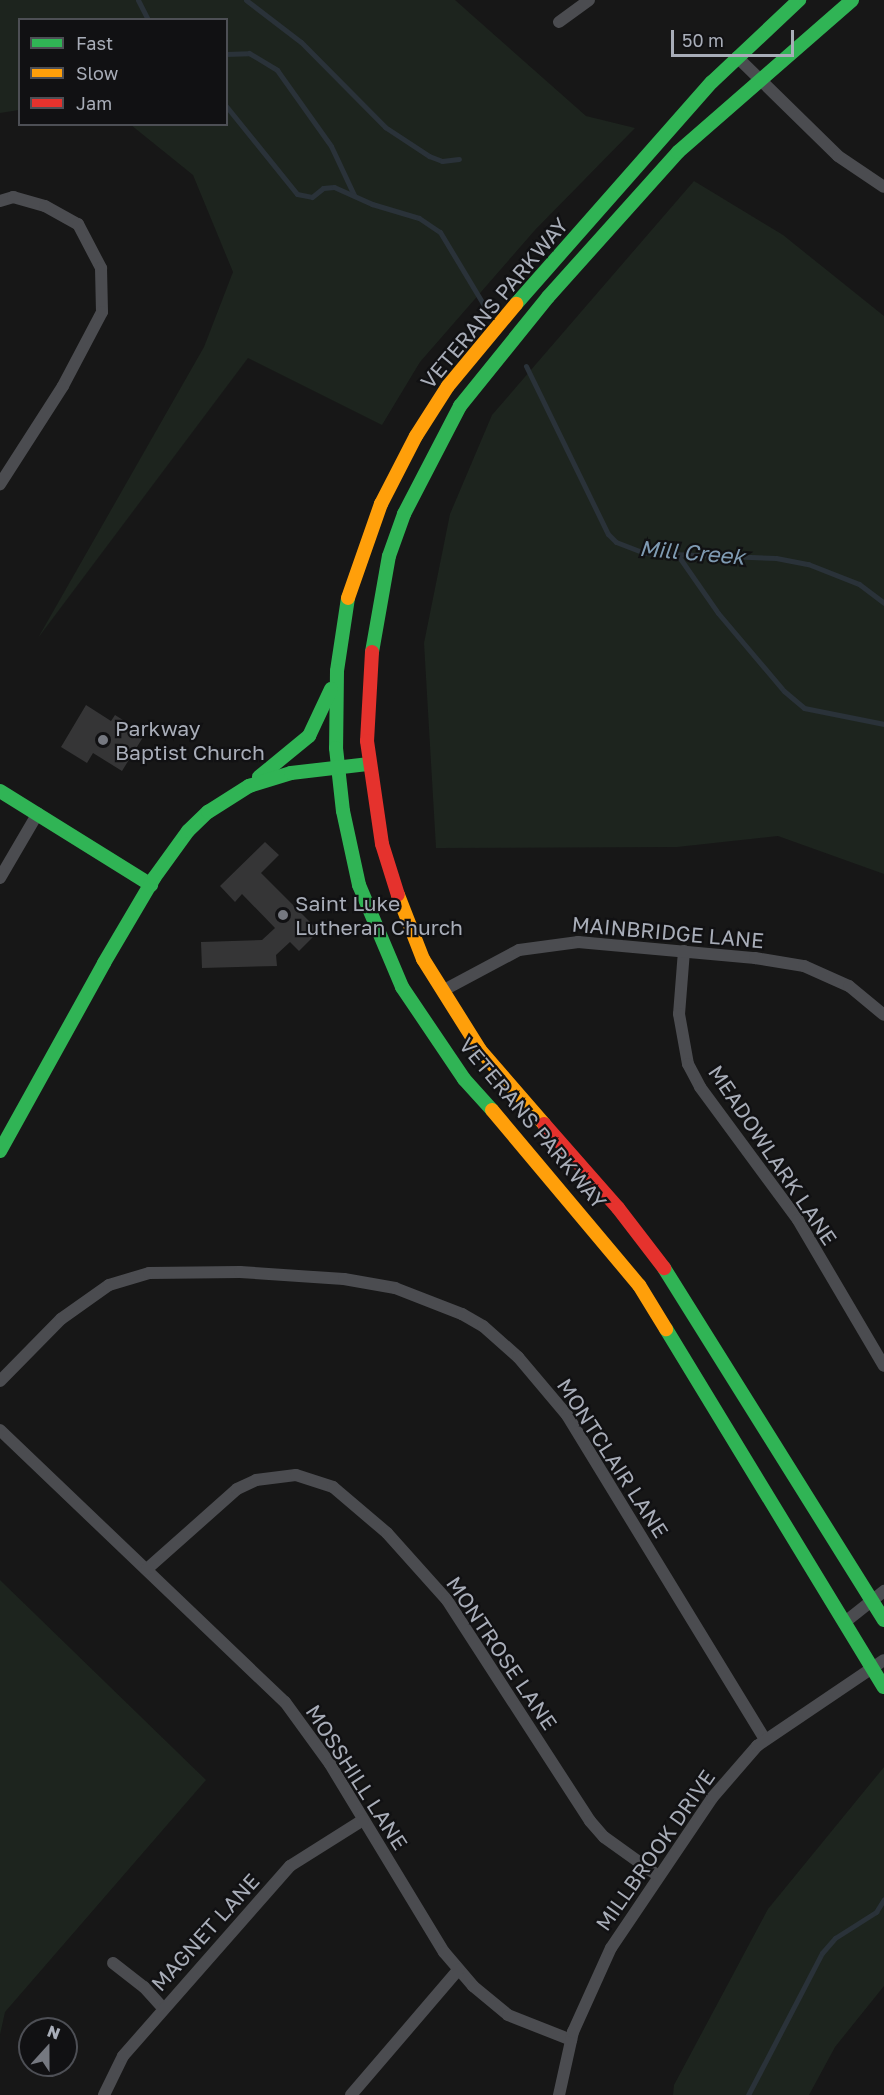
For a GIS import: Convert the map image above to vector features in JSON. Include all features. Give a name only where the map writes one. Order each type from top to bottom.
[{"type":"main road","name":"VETERANS PARKWAY","points":[[799,0],[737,57],[526,291],[448,386],[391,483],[364,545],[349,592],[337,671],[337,771],[359,885],[402,987],[464,1079],[564,1192],[639,1285],[845,1622],[878,1664],[884,1687]]},
{"type":"main road","name":"VETERANS PARKWAY","points":[[852,0],[713,118],[644,186],[488,369],[460,406],[404,514],[389,556],[369,668],[369,764],[390,876],[423,959],[488,1059],[618,1208],[670,1277],[884,1620]]},
{"type":"main road","points":[[0,1151],[150,885],[188,831],[208,812],[249,786],[309,736],[322,715],[337,671]]},
{"type":"main road","points":[[249,786],[291,773],[337,771],[369,764]]},
{"type":"main road","points":[[0,791],[150,885]]},
{"type":"street","points":[[559,22],[589,0]]},
{"type":"street","points":[[737,57],[838,156],[884,187]]},
{"type":"street","points":[[0,201],[13,197],[45,206],[78,224],[101,267],[102,312],[63,386],[0,484]]},
{"type":"street","points":[[0,878],[38,813]]},
{"type":"street","name":"MAINBRIDGE LANE","points":[[444,990],[519,951],[546,944],[578,942],[684,951],[804,966],[849,986],[884,1015]]},
{"type":"street","name":"MEADOWLARK LANE","points":[[684,951],[679,1014],[688,1064],[700,1087],[798,1220],[884,1366]]},
{"type":"street","name":"MONTCLAIR LANE","points":[[0,1381],[61,1319],[109,1285],[149,1273],[240,1272],[344,1279],[394,1288],[462,1314],[483,1326],[518,1357],[567,1415],[765,1739]]},
{"type":"street","name":"MOSSHILL LANE","points":[[0,1430],[285,1702],[317,1743],[458,1970],[489,2002],[508,2014],[571,2040]]},
{"type":"street","name":"MONTROSE LANE","points":[[147,1569],[237,1489],[256,1480],[296,1475],[333,1487],[387,1533],[447,1600],[590,1821],[604,1837],[657,1875]]},
{"type":"street","points":[[845,1622],[884,1591]]},
{"type":"street","name":"MILLBROOK DRIVE","points":[[559,2095],[571,2040],[611,1948],[657,1875],[712,1798],[765,1739],[878,1664]]},
{"type":"street","name":"MAGNET LANE","points":[[104,2095],[123,2056],[163,2008],[291,1866],[363,1820]]},
{"type":"street","points":[[112,1963],[144,1987],[163,2008]]},
{"type":"street","points":[[351,2095],[458,1970]]},
{"type":"shaded area","points":[[0,0],[455,0],[586,116],[635,128],[535,230],[420,362],[382,425],[248,358],[38,638],[204,347],[233,272],[193,175],[132,126],[228,126],[228,18],[18,18],[18,110],[0,113]]},
{"type":"shaded area","points":[[694,181],[783,235],[884,316],[884,874],[778,836],[677,847],[436,848],[424,643],[450,514],[492,415]]},
{"type":"shaded area","points":[[0,1580],[206,1780],[5,2012],[0,2035]]},
{"type":"shaded area","points":[[884,1767],[884,1986],[835,2047],[809,2095],[673,2095],[674,2085],[768,1909]]},
{"type":"building","name":"Parkway Baptist Church","points":[[86,705],[111,721],[115,715],[145,734],[122,771],[93,753],[87,763],[61,747]]},
{"type":"building","name":"Saint Luke Lutheran Church","points":[[265,842],[279,855],[261,873],[319,931],[299,951],[290,942],[276,955],[277,966],[202,968],[201,942],[262,940],[275,928],[242,894],[235,902],[220,886]]},
{"type":"waterway","name":"Mill Creek","points":[[138,0],[147,18]]},
{"type":"waterway","points":[[246,0],[301,42],[385,127],[429,156],[442,161],[459,159]]},
{"type":"waterway","points":[[228,54],[249,53],[277,70],[331,146],[354,195]]},
{"type":"waterway","name":"Mill Creek","points":[[228,108],[297,194],[312,197],[323,188],[334,187],[372,204],[419,218],[440,232],[488,312]]},
{"type":"waterway","name":"Mill Creek","points":[[526,366],[608,534],[616,542],[644,553],[776,558],[808,564],[859,584],[884,603]]},
{"type":"waterway","points":[[677,554],[718,613],[784,691],[804,708],[884,724]]},
{"type":"waterway","points":[[748,2095],[822,1953],[835,1938],[876,1912],[884,1899]]},
{"type":"traffic: fast","points":[[516,304],[712,82],[799,0]]},
{"type":"traffic: fast","points":[[372,652],[389,556],[404,514],[460,406],[548,297],[678,152],[852,0]]},
{"type":"traffic: fast","points":[[348,598],[337,671],[336,748],[343,811],[359,885],[402,987],[464,1079],[492,1110]]},
{"type":"traffic: fast","points":[[259,777],[309,736],[331,689]]},
{"type":"traffic: fast","points":[[0,1151],[104,963],[154,878],[188,831],[208,812],[249,786],[291,773],[369,764]]},
{"type":"traffic: fast","points":[[0,791],[151,885]]},
{"type":"traffic: fast","points":[[664,1268],[884,1620]]},
{"type":"traffic: fast","points":[[666,1329],[884,1687]]},
{"type":"traffic: slow","points":[[348,598],[381,504],[416,436],[448,386],[516,304]]},
{"type":"traffic: slow","points":[[398,895],[423,959],[480,1050],[544,1124]]},
{"type":"traffic: slow","points":[[492,1110],[639,1285],[666,1329]]},
{"type":"traffic: jam","points":[[372,652],[367,741],[382,844],[398,895]]},
{"type":"traffic: jam","points":[[544,1124],[618,1208],[664,1268]]},
{"type":"place","name":"Parkway Baptist Church","points":[[103,740]]},
{"type":"place","name":"Saint Luke Lutheran Church","points":[[283,915]]}]
